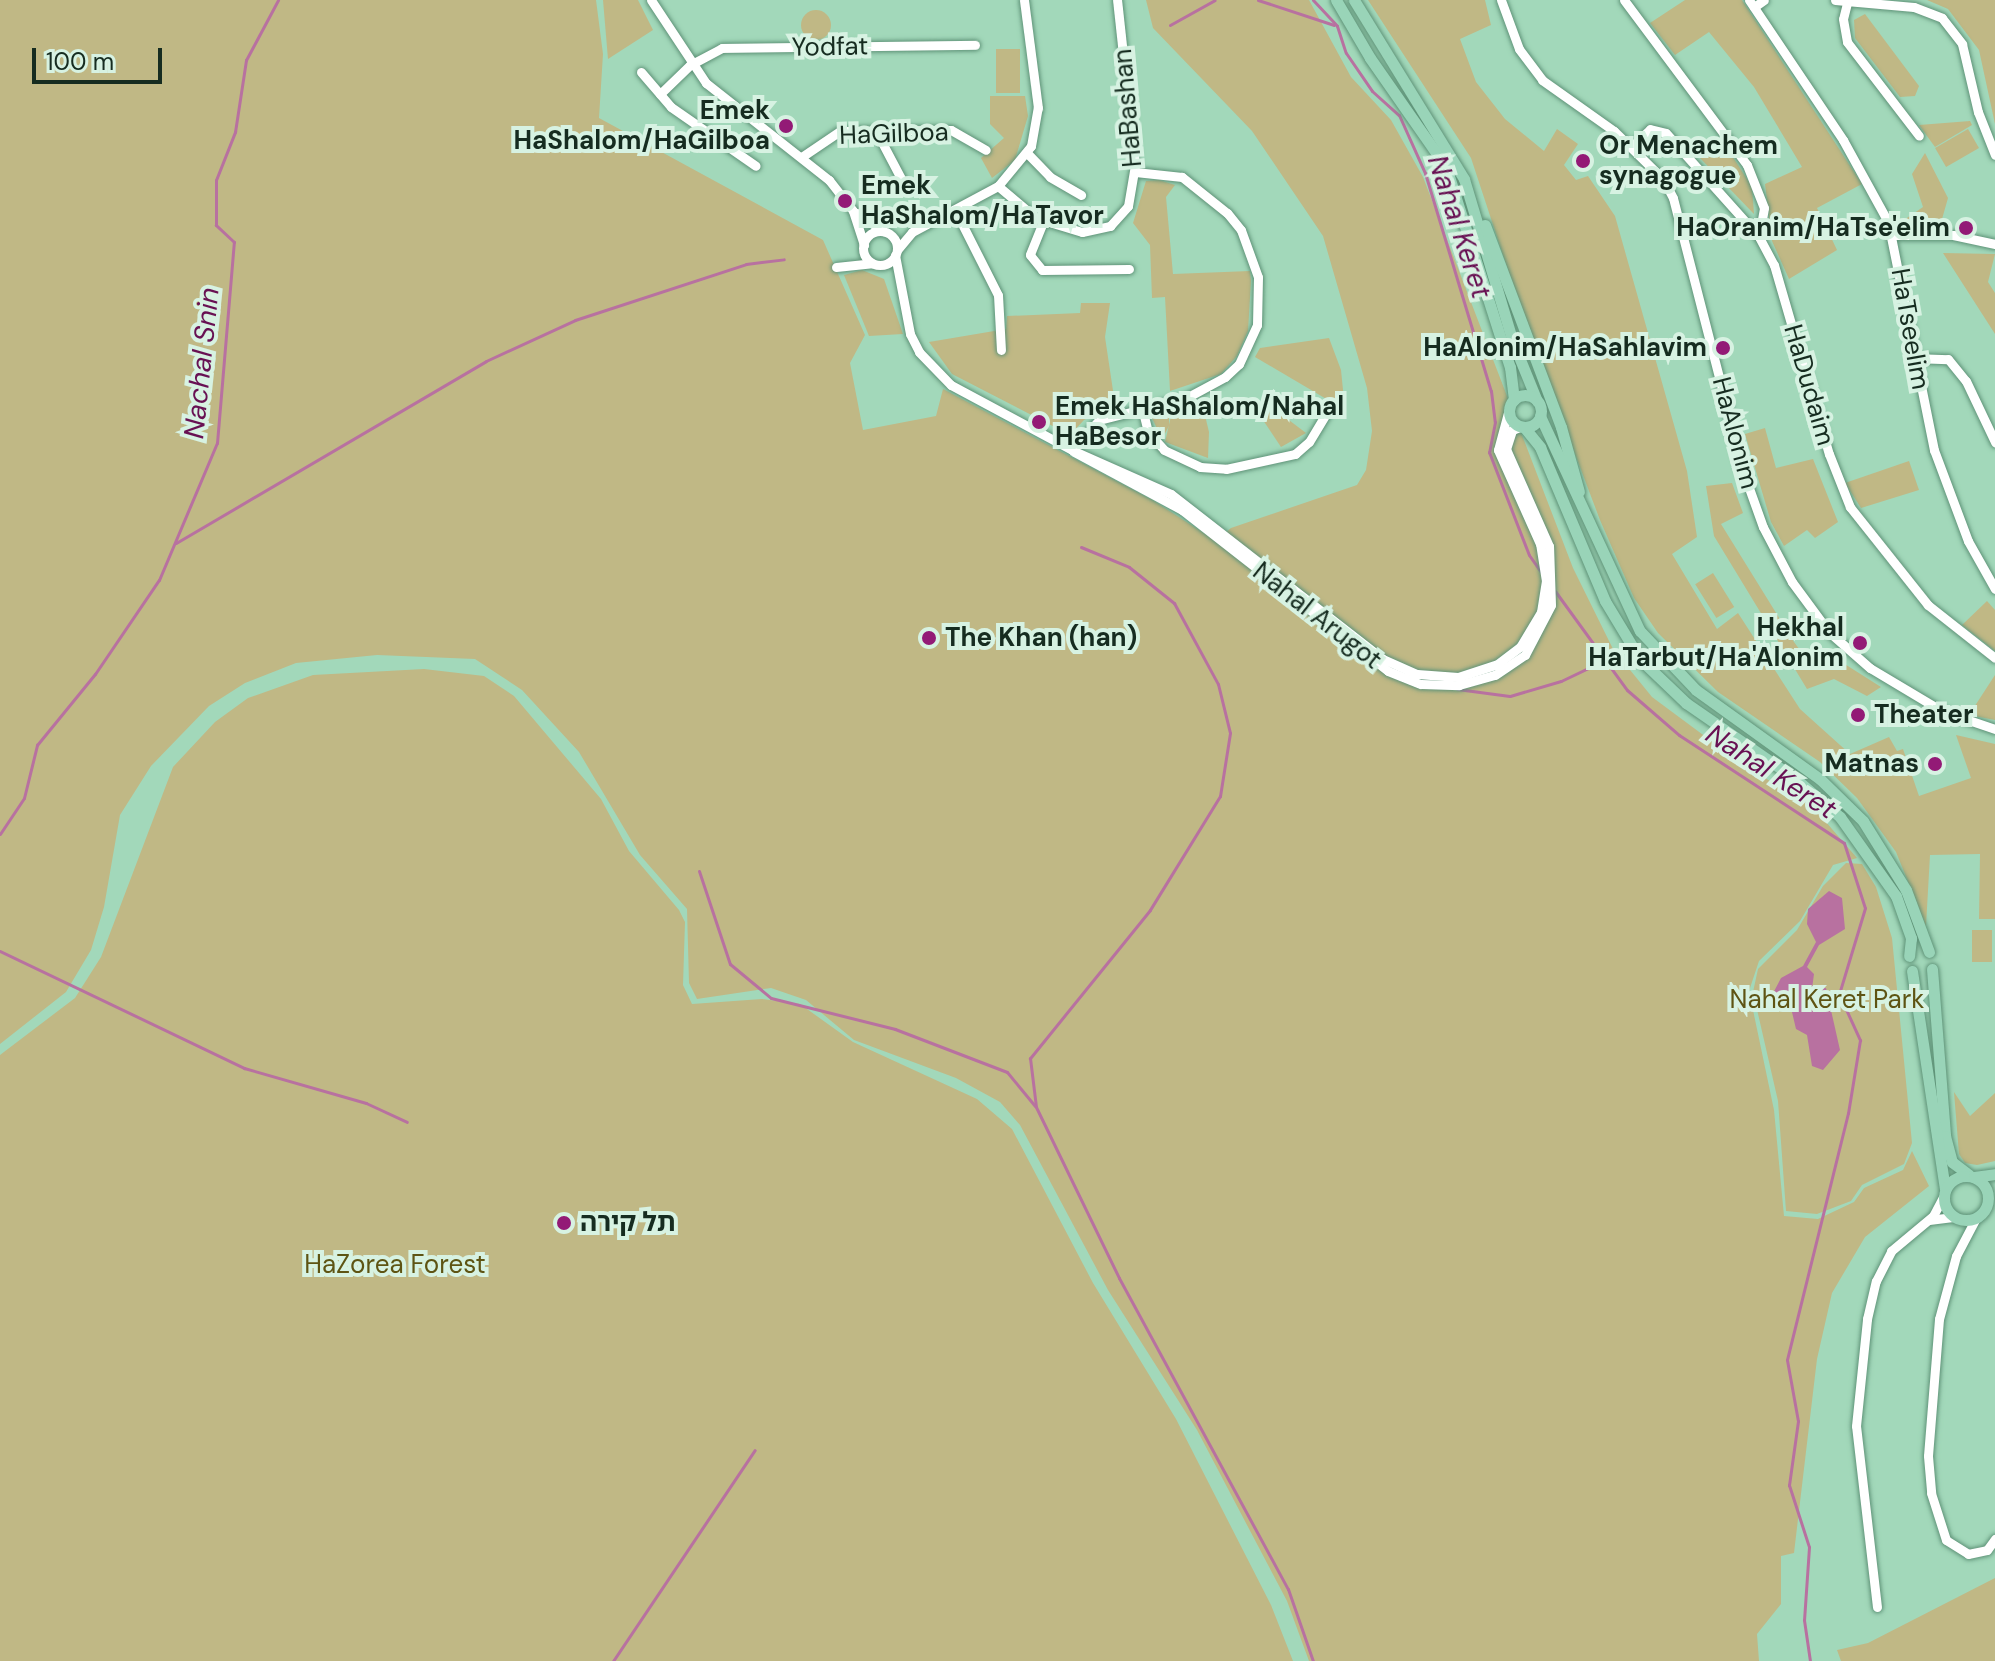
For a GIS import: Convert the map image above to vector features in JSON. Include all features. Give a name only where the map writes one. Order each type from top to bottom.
[{"type":"main road","points":[[1336,0],[1446,167],[1510,367],[1511,419],[1540,447],[1605,601],[1640,659],[1686,703],[1797,780],[1840,817],[1896,896],[1911,938],[1909,956],[1944,1193],[1957,1218],[1976,1218],[1995,1193]]},
{"type":"main road","points":[[1354,0],[1464,179],[1561,427],[1597,545]]},
{"type":"main road","points":[[1464,179],[1508,326],[1540,416],[1629,613],[1664,661],[1696,690],[1820,779],[1863,821],[1906,890],[1929,952],[1932,969],[1945,1136],[1952,1162],[1986,1189],[1987,1204]]},
{"type":"main road","points":[[1511,404],[1528,396],[1537,401]]},
{"type":"main road","points":[[1522,427],[1540,416]]},
{"type":"main road","points":[[1909,956],[1920,949],[1929,952]]},
{"type":"main road","points":[[1912,971],[1920,975],[1932,969]]},
{"type":"main road","points":[[1944,1193],[1955,1178],[1995,1174]]},
{"type":"street","points":[[651,0],[690,65],[729,102],[803,156],[847,202],[886,232]]},
{"type":"street","points":[[912,232],[870,234],[864,248],[840,266],[877,264],[896,253],[912,232],[998,186],[1027,153],[1038,108],[1024,0]]},
{"type":"street","name":"HaBashan","points":[[998,186],[1043,222],[1082,232],[1110,226],[1128,206],[1135,172],[1117,0]]},
{"type":"street","name":"HaAlonim","points":[[1501,0],[1519,49],[1542,80],[1631,147],[1663,179],[1683,223],[1748,487],[1792,582],[1829,632],[1870,668],[1942,711],[1995,729]]},
{"type":"street","points":[[1624,0],[1747,165],[1764,208],[1759,237]]},
{"type":"street","points":[[1752,4],[1764,0]]},
{"type":"street","points":[[1835,0],[1914,7],[1932,12],[1953,29],[1995,155]]},
{"type":"street","points":[[1847,3],[1843,29],[1847,42],[1919,136]]},
{"type":"street","name":"HaTseelim","points":[[1752,4],[1864,175],[1892,235],[1913,358],[1945,482],[1995,589]]},
{"type":"street","name":"Yodfat","points":[[660,94],[690,65],[710,52],[734,47],[975,45]]},
{"type":"street","points":[[641,72],[688,121],[756,166]]},
{"type":"street","name":"HaDudaim","points":[[1631,147],[1650,129],[1666,133],[1759,237],[1774,265],[1829,454],[1850,507],[1928,605],[1995,658]]},
{"type":"street","name":"HaGilboa","points":[[803,156],[830,134],[876,131],[951,130],[986,150]]},
{"type":"street","points":[[876,131],[905,186]]},
{"type":"street","points":[[1027,153],[1050,177],[1081,195]]},
{"type":"street","points":[[1072,450],[1099,420],[1207,389],[1239,364],[1257,325],[1259,296],[1251,252],[1227,213],[1182,177],[1135,172]]},
{"type":"street","name":"Nahal Arugot","points":[[847,202],[860,224],[864,248],[899,288]]},
{"type":"street","points":[[955,210],[998,295],[1001,350]]},
{"type":"street","points":[[1043,222],[1030,255],[1042,270],[1129,269]]},
{"type":"street","name":"Nahal Arugot","points":[[886,232],[896,253],[899,288],[910,334],[934,370],[972,399],[1182,510],[1388,671],[1421,684],[1459,685],[1495,675],[1525,655],[1551,605],[1549,546],[1506,449],[1512,430],[1522,427]]},
{"type":"street","points":[[1892,235],[1953,235],[1995,244]]},
{"type":"street","points":[[1913,358],[1948,359],[1966,381],[1995,442]]},
{"type":"street","name":"Nahal Arugot","points":[[1072,450],[1190,506],[1391,663],[1427,676],[1458,677],[1513,654],[1531,632],[1544,602],[1540,544],[1498,450],[1511,404]]},
{"type":"street","points":[[1142,408],[1148,432],[1164,450],[1200,467],[1226,469],[1295,454],[1309,442],[1329,409]]},
{"type":"street","points":[[1877,1607],[1857,1460],[1860,1365],[1884,1263],[1926,1221],[1944,1193]]},
{"type":"street","points":[[1926,1221],[1957,1218],[1960,1245]]},
{"type":"street","points":[[1976,1218],[1960,1245],[1933,1360],[1928,1438],[1931,1493],[1946,1540],[1954,1550],[1976,1553],[1995,1539]]},
{"type":"green space","points":[[0,0],[596,0],[603,54],[599,118],[823,240],[865,335],[850,363],[863,430],[936,416],[943,389],[1154,501],[1216,541],[1231,528],[1357,485],[1366,470],[1372,431],[1367,388],[1323,236],[1252,131],[1153,28],[1146,0],[1309,0],[1351,77],[1391,120],[1423,177],[1573,568],[1613,649],[1652,697],[1745,766],[1813,807],[1857,858],[1833,865],[1800,921],[1759,961],[1749,991],[1774,1110],[1784,1216],[1818,1219],[1854,1202],[1864,1188],[1903,1170],[1912,1151],[1929,1186],[1865,1237],[1832,1293],[1817,1359],[1794,1553],[1781,1556],[1781,1604],[1757,1634],[1759,1661],[1309,1661],[1287,1601],[1197,1430],[1108,1290],[1020,1125],[1000,1102],[956,1078],[854,1040],[806,1000],[771,988],[697,999],[689,983],[687,909],[640,855],[579,752],[522,690],[475,659],[377,655],[296,663],[245,683],[209,706],[151,766],[120,815],[104,907],[91,950],[66,992],[0,1044]]},
{"type":"green space","points":[[603,0],[638,0],[653,30],[608,59]]},
{"type":"green space","points":[[1368,0],[1485,0],[1491,25],[1460,39],[1476,82],[1505,119],[1544,151],[1557,129],[1578,144],[1564,165],[1576,180],[1588,176],[1615,216],[1687,471],[1697,537],[1672,554],[1717,629],[1738,613],[1800,709],[1850,754],[1889,737],[1897,751],[1903,749],[1919,796],[1971,778],[1956,735],[1995,744],[1995,919],[1979,919],[1980,854],[1930,855],[1926,926],[1896,852],[1857,798],[1820,762],[1718,692],[1658,633],[1634,598],[1600,520],[1525,322],[1471,158]]},
{"type":"green space","points":[[1685,0],[1742,0],[1862,184],[1817,208],[1837,250],[1789,279],[1772,241],[1765,184],[1802,167],[1754,87],[1709,32],[1675,55],[1650,23]]},
{"type":"green space","points":[[1927,0],[1995,0],[1995,124],[1979,50],[1948,9]]},
{"type":"green space","points":[[816,10],[827,14],[831,25],[827,36],[816,40],[805,36],[801,25],[805,14]]},
{"type":"green space","points":[[1865,14],[1919,86],[1915,96],[1900,97],[1855,38],[1854,20]]},
{"type":"green space","points":[[996,49],[1020,49],[1020,93],[996,93]]},
{"type":"green space","points":[[990,96],[1025,96],[1028,116],[1015,160],[992,178],[981,158],[1004,138],[990,124]]},
{"type":"green space","points":[[1970,121],[1972,125],[1935,147],[1919,125]]},
{"type":"green space","points":[[1968,129],[1979,148],[1946,167],[1935,148]]},
{"type":"green space","points":[[1722,140],[1752,187],[1754,214],[1699,157]]},
{"type":"green space","points":[[1925,153],[1948,198],[1940,226],[1910,227],[1901,222],[1923,207],[1912,174]]},
{"type":"green space","points":[[1159,180],[1175,185],[1166,197],[1173,274],[1250,271],[1251,281],[1248,331],[1237,356],[1221,374],[1170,391],[1165,297],[1152,298],[1150,245],[1133,223],[1146,181]]},
{"type":"green space","points":[[1943,253],[1995,254],[1988,282],[1995,293],[1995,334]]},
{"type":"green space","points":[[862,270],[884,279],[903,334],[869,336],[844,275]]},
{"type":"green space","points":[[1081,303],[1110,303],[1105,337],[1115,404],[1084,420],[1070,435],[952,374],[929,342],[1006,329],[1007,316],[1080,313]]},
{"type":"green space","points":[[1329,338],[1341,370],[1345,410],[1255,357],[1260,348]]},
{"type":"green space","points":[[1202,403],[1209,432],[1208,458],[1165,442],[1172,412]]},
{"type":"green space","points":[[1273,408],[1306,433],[1281,447],[1263,420]]},
{"type":"green space","points":[[1169,409],[1169,426],[1162,439],[1151,416]]},
{"type":"green space","points":[[1765,428],[1776,468],[1813,459],[1838,522],[1815,538],[1807,530],[1784,546],[1771,522],[1745,434]]},
{"type":"green space","points":[[1909,461],[1919,490],[1861,508],[1845,483]]},
{"type":"green space","points":[[1732,483],[1743,513],[1721,524],[1794,642],[1808,661],[1832,656],[1881,687],[1867,696],[1834,679],[1807,689],[1714,536],[1706,486]]},
{"type":"green space","points":[[1713,573],[1734,607],[1716,618],[1695,584]]},
{"type":"green space","points":[[1987,601],[1995,610],[1995,651],[1962,625]]},
{"type":"green space","name":"HaZorea Forest","points":[[424,669],[484,676],[514,696],[601,799],[629,851],[679,910],[685,922],[683,985],[692,1004],[762,999],[800,1004],[853,1042],[977,1099],[1012,1129],[1093,1283],[1176,1419],[1271,1605],[1293,1661],[0,1661],[0,1055],[75,998],[101,957],[173,767],[215,722],[248,698],[313,675]]},
{"type":"green space","points":[[1995,675],[1995,720],[1969,715]]},
{"type":"green space","name":"Nahal Keret Park","points":[[1846,863],[1862,864],[1876,887],[1892,938],[1912,1143],[1904,1164],[1862,1185],[1851,1201],[1817,1214],[1786,1211],[1778,1101],[1753,992],[1758,969],[1797,930],[1823,886]]},
{"type":"green space","points":[[1972,930],[1992,930],[1992,962],[1972,962]]},
{"type":"green space","points":[[1954,1092],[1970,1116],[1995,1093],[1995,1161],[1977,1165],[1965,1163],[1959,1154]]},
{"type":"green space","points":[[1995,1578],[1995,1661],[1841,1661],[1837,1650],[1868,1643]]},
{"type":"shaded area","points":[[1829,891],[1842,898],[1845,929],[1819,945],[1807,967],[1814,974],[1812,989],[1826,988],[1840,1050],[1823,1070],[1812,1066],[1807,1035],[1796,1029],[1791,1008],[1774,1006],[1771,997],[1781,978],[1803,966],[1816,942],[1807,924],[1808,909]]},
{"type":"waterway","name":"Nachal Snin","points":[[0,834],[24,798],[37,745],[95,674],[159,580],[217,443],[234,242],[216,225],[216,180],[235,132],[246,60],[278,0]]},
{"type":"waterway","points":[[1170,25],[1215,0]]},
{"type":"waterway","points":[[1258,0],[1334,25]]},
{"type":"waterway","name":"Nahal Keret","points":[[1313,0],[1337,26],[1346,53],[1372,91],[1399,115],[1425,173],[1491,391],[1495,422],[1489,452],[1529,555],[1541,572]]},
{"type":"waterway","points":[[176,543],[486,361],[575,320],[746,264],[784,259]]},
{"type":"waterway","points":[[1081,547],[1129,567],[1174,603],[1218,684],[1230,733],[1220,796],[1150,910],[1030,1058],[1036,1107],[1119,1278],[1288,1589],[1313,1661]]},
{"type":"waterway","name":"Nahal Keret","points":[[1555,591],[1627,690],[1679,735],[1844,843],[1865,908],[1839,994],[1860,1040],[1848,1113],[1787,1360],[1798,1421],[1789,1485],[1809,1547],[1804,1620],[1810,1661]]},
{"type":"waterway","points":[[1457,689],[1510,696],[1561,681],[1605,660]]},
{"type":"waterway","points":[[699,871],[730,964],[771,998],[895,1029],[1007,1072],[1035,1106]]},
{"type":"waterway","points":[[0,951],[244,1068],[366,1103],[407,1122]]},
{"type":"waterway","points":[[613,1661],[755,1450]]},
{"type":"place","name":"Emek HaShalom/HaGilboa","points":[[786,126]]},
{"type":"place","name":"Or Menachem synagogue","points":[[1583,161]]},
{"type":"place","name":"Emek HaShalom/HaTavor","points":[[845,201]]},
{"type":"place","name":"HaOranim/HaTse'elim","points":[[1966,228]]},
{"type":"place","name":"HaAlonim/HaSahlavim","points":[[1723,348]]},
{"type":"place","name":"Emek HaShalom/Nahal HaBesor","points":[[1039,422]]},
{"type":"place","name":"The Khan (han)","points":[[929,638]]},
{"type":"place","name":"Hekhal HaTarbut/Ha'Alonim","points":[[1860,643]]},
{"type":"place","name":"Theater","points":[[1858,715]]},
{"type":"place","name":"Matnas","points":[[1935,764]]},
{"type":"place","name":"תל קירה","points":[[564,1223]]}]
